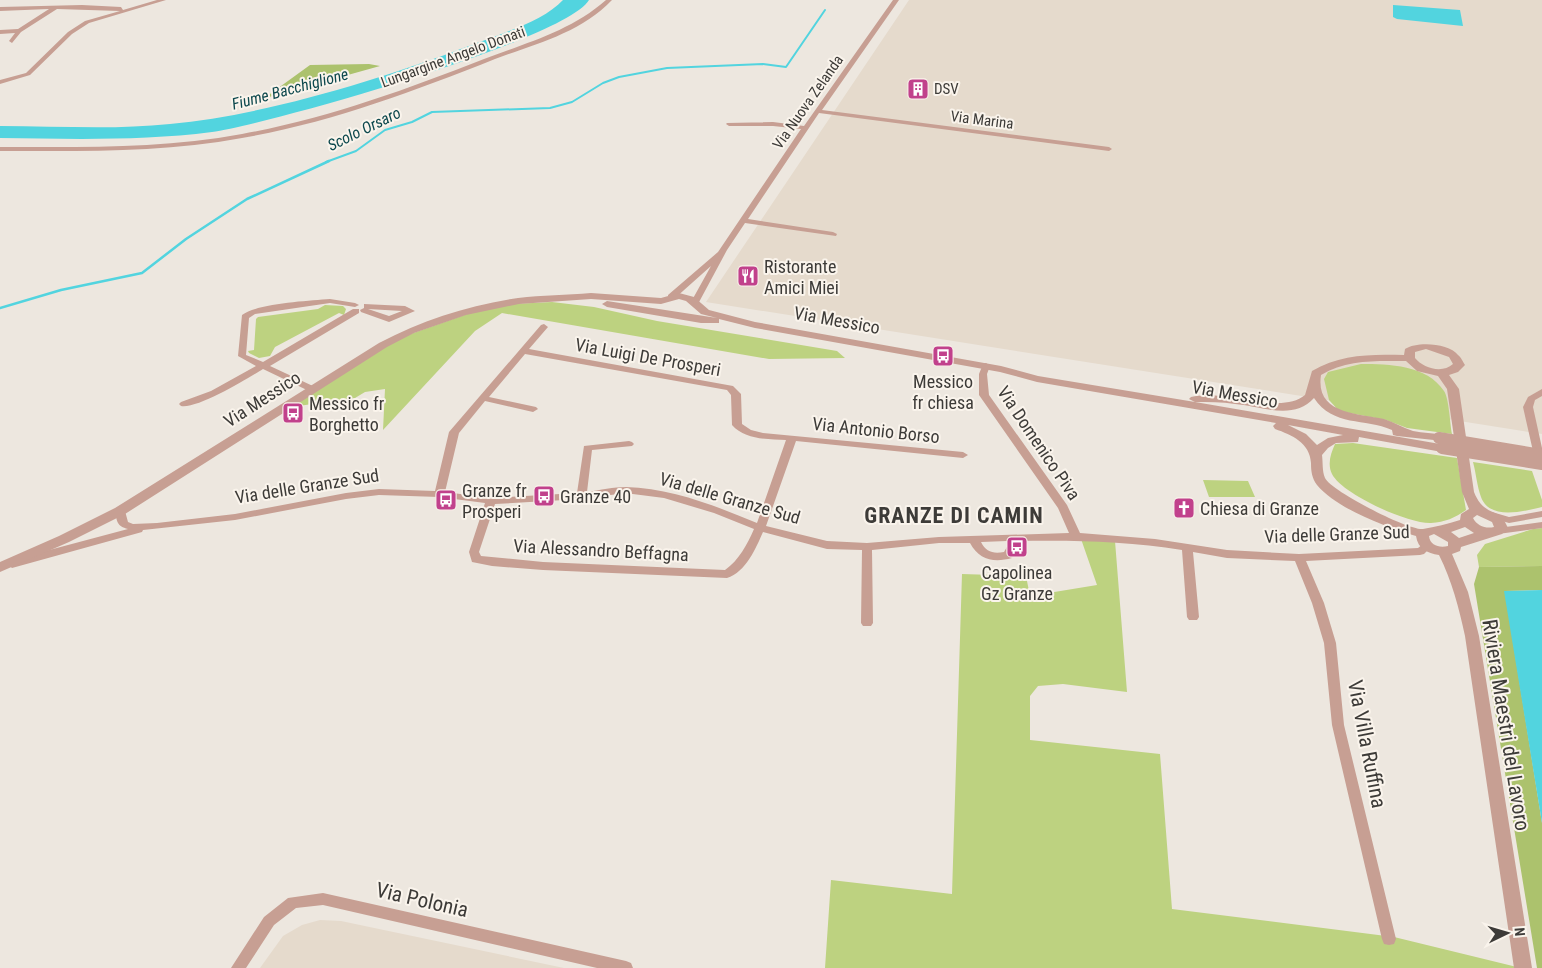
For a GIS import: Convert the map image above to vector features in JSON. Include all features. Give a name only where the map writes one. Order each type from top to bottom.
[{"type":"street","points":[[0,8],[7,0]]},
{"type":"street","points":[[103,7],[119,0]]},
{"type":"street","points":[[0,82],[22,78],[28,74],[70,33],[87,22],[163,0]]},
{"type":"street","name":"Lungargine Angelo Donati","points":[[0,149],[175,145],[276,129],[391,95],[462,70],[572,26],[588,18],[609,0]]},
{"type":"street","name":"Via Nuova Zelanda","points":[[696,304],[702,288],[723,250],[806,127],[896,0]]},
{"type":"street","points":[[0,8],[103,7],[130,10]]},
{"type":"street","points":[[12,41],[19,31],[56,8]]},
{"type":"street","points":[[0,32],[19,31]]},
{"type":"street","name":"Via Marina","points":[[827,98],[833,106],[852,116]]},
{"type":"street","name":"Via Marina","points":[[817,112],[1109,149]]},
{"type":"street","name":"Via Marina","points":[[826,119],[852,116]]},
{"type":"street","points":[[728,124],[773,124],[806,127],[818,121]]},
{"type":"street","points":[[744,221],[833,234]]},
{"type":"street","name":"Via Nuova Zelanda","points":[[664,303],[723,250]]},
{"type":"street","points":[[682,286],[698,286],[702,288]]},
{"type":"street","name":"Via Messico","points":[[2,566],[120,512],[383,344],[437,321],[493,306],[552,298],[664,303],[685,297],[705,312],[755,325]]},
{"type":"street","points":[[184,404],[214,393],[264,366],[360,308],[330,302],[262,310],[247,314],[245,317],[242,356],[264,366],[312,389]]},
{"type":"street","name":"Via Messico","points":[[664,303],[671,316],[755,325],[986,366],[1036,378],[1226,412],[1438,445],[1542,464]]},
{"type":"street","points":[[684,316],[694,310],[696,304]]},
{"type":"street","points":[[439,494],[454,432],[544,327]]},
{"type":"street","points":[[1195,399],[1235,400],[1290,406],[1309,398],[1314,388],[1316,372],[1325,366],[1362,360],[1409,358],[1426,370],[1451,372],[1459,365],[1458,360],[1446,350],[1427,346],[1415,347],[1409,351],[1409,358]]},
{"type":"street","name":"Via Luigi De Prosperi","points":[[523,351],[730,388],[736,394],[738,425],[740,429],[792,438]]},
{"type":"street","name":"Via Domenico Piva","points":[[986,366],[983,374],[984,395],[1063,507],[1076,536]]},
{"type":"street","name":"Via Messico","points":[[1001,369],[1037,371],[1408,434],[1438,445],[1542,455]]},
{"type":"street","points":[[1442,372],[1453,389],[1468,492],[1472,504],[1479,514],[1501,524],[1494,532]]},
{"type":"street","points":[[1314,388],[1321,403],[1332,412],[1385,424],[1408,434]]},
{"type":"street","points":[[1542,392],[1532,399],[1528,407],[1542,468]]},
{"type":"street","points":[[483,398],[533,409]]},
{"type":"street","points":[[1226,412],[1251,421],[1292,431],[1309,443],[1316,454],[1316,471],[1321,482],[1338,496],[1404,529],[1427,537]]},
{"type":"street","name":"Via Antonio Borso","points":[[761,528],[792,438],[963,455]]},
{"type":"street","points":[[1316,454],[1322,445],[1330,440],[1348,438],[1438,445]]},
{"type":"street","points":[[582,496],[587,448],[630,444]]},
{"type":"street","name":"Via delle Granze Sud","points":[[120,512],[123,524],[132,527],[157,526],[235,517],[346,496],[379,492],[439,494],[491,501],[582,496],[625,490],[665,496],[718,510],[761,528],[827,545],[867,547],[1010,537],[1076,536],[1155,542],[1227,554],[1299,558],[1420,551],[1427,537],[1467,522],[1479,514]]},
{"type":"street","name":"Via Alessandro Beffagna","points":[[491,501],[474,552],[476,559],[492,562],[727,574],[735,570],[761,528]]},
{"type":"street","points":[[1479,514],[1510,520],[1542,514]]},
{"type":"street","points":[[1479,514],[1470,525],[1476,529],[1494,532]]},
{"type":"street","points":[[1450,548],[1494,532],[1542,525]]},
{"type":"street","name":"Via delle Granze Sud","points":[[2,566],[157,526]]},
{"type":"street","name":"Via delle Granze Sud","points":[[1427,537],[1448,535],[1450,548]]},
{"type":"street","points":[[974,539],[984,555],[989,558],[999,558],[1008,555],[1012,550],[1010,537]]},
{"type":"street","name":"Via delle Granze Sud","points":[[1427,537],[1450,548]]},
{"type":"street","points":[[867,547],[867,623]]},
{"type":"street","points":[[1187,548],[1193,617]]},
{"type":"street","name":"Riviera Maestri del Lavoro","points":[[1450,548],[1473,647],[1523,968]]},
{"type":"street","name":"Via Villa Ruffina","points":[[1299,558],[1318,603],[1330,643],[1338,725],[1389,940]]},
{"type":"street","name":"Via Polonia","points":[[238,968],[269,921],[293,902],[323,899],[626,968]]},
{"type":"shaded area","points":[[909,0],[1542,0],[1542,434],[706,302]]},
{"type":"shaded area","points":[[320,920],[341,921],[564,968],[260,968],[283,936],[302,925]]},
{"type":"green space","points":[[369,64],[380,66],[269,97],[270,94],[310,65]]},
{"type":"green space","points":[[552,302],[594,307],[657,321],[837,351],[845,358],[769,359],[502,313],[475,331],[383,430],[385,389],[365,392],[355,398],[277,409],[382,344],[493,305]]},
{"type":"green space","points":[[325,305],[343,306],[346,309],[344,315],[339,313],[275,347],[270,356],[259,358],[249,353],[248,351],[254,350],[256,319],[258,317],[318,309]]},
{"type":"green space","points":[[1361,364],[1407,368],[1418,371],[1437,382],[1446,394],[1452,434],[1407,428],[1386,420],[1339,411],[1329,400],[1324,379],[1328,372]]},
{"type":"green space","points":[[1353,443],[1457,458],[1466,510],[1445,521],[1421,522],[1407,519],[1362,499],[1338,482],[1332,474],[1330,466],[1335,444]]},
{"type":"green space","points":[[1473,462],[1532,471],[1542,500],[1542,507],[1517,512],[1500,512],[1492,509],[1485,504],[1481,497]]},
{"type":"green space","points":[[1203,480],[1248,481],[1255,497],[1209,497]]},
{"type":"green space","points":[[1542,528],[1542,566],[1479,567],[1477,555],[1485,544]]},
{"type":"green space","points":[[1080,536],[1115,541],[1127,692],[1063,684],[1038,686],[1030,696],[1030,740],[1160,754],[1172,909],[1394,937],[1521,968],[825,968],[831,880],[952,894],[962,574],[1026,576],[1030,596],[1097,585]]},
{"type":"green space","points":[[1542,566],[1542,590],[1505,591],[1542,823],[1542,968],[1537,968],[1474,584],[1479,567]]},
{"type":"water","points":[[563,0],[589,0],[568,17],[528,36],[474,57],[350,97],[244,126],[212,132],[160,137],[106,139],[0,138],[0,126],[149,126],[244,113],[283,104],[360,83],[434,59],[532,21],[544,15]]},
{"type":"water","points":[[1393,5],[1460,10],[1463,26],[1397,19],[1393,17]]},
{"type":"water","points":[[1542,590],[1542,823],[1504,591]]},
{"type":"waterway","name":"Scolo Orsaro","points":[[326,162],[356,151],[385,130],[412,122],[432,112],[550,108],[572,102],[603,83],[619,77],[667,68],[763,64],[786,67],[825,10]]},
{"type":"waterway","name":"Scolo Orsaro","points":[[0,308],[61,290],[142,273],[186,239],[247,199],[329,161]]},
{"type":"place","name":"DSV","points":[[918,89]]},
{"type":"place","name":"Ristorante Amici Miei","points":[[748,276]]},
{"type":"place","name":"Messico fr chiesa","points":[[943,356]]},
{"type":"place","name":"Messico fr Borghetto","points":[[293,413]]},
{"type":"place","name":"Granze 40","points":[[544,496]]},
{"type":"place","name":"Granze fr Prosperi","points":[[446,500]]},
{"type":"place","name":"Chiesa di Granze","points":[[1184,508]]},
{"type":"place","name":"Capolinea Gz Granze","points":[[1017,547]]},
{"type":"district","name":"GRANZE DI CAMIN","points":[[954,515]]},
{"type":"water label","name":"Fiume Bacchiglione","points":[[290,89]]}]
